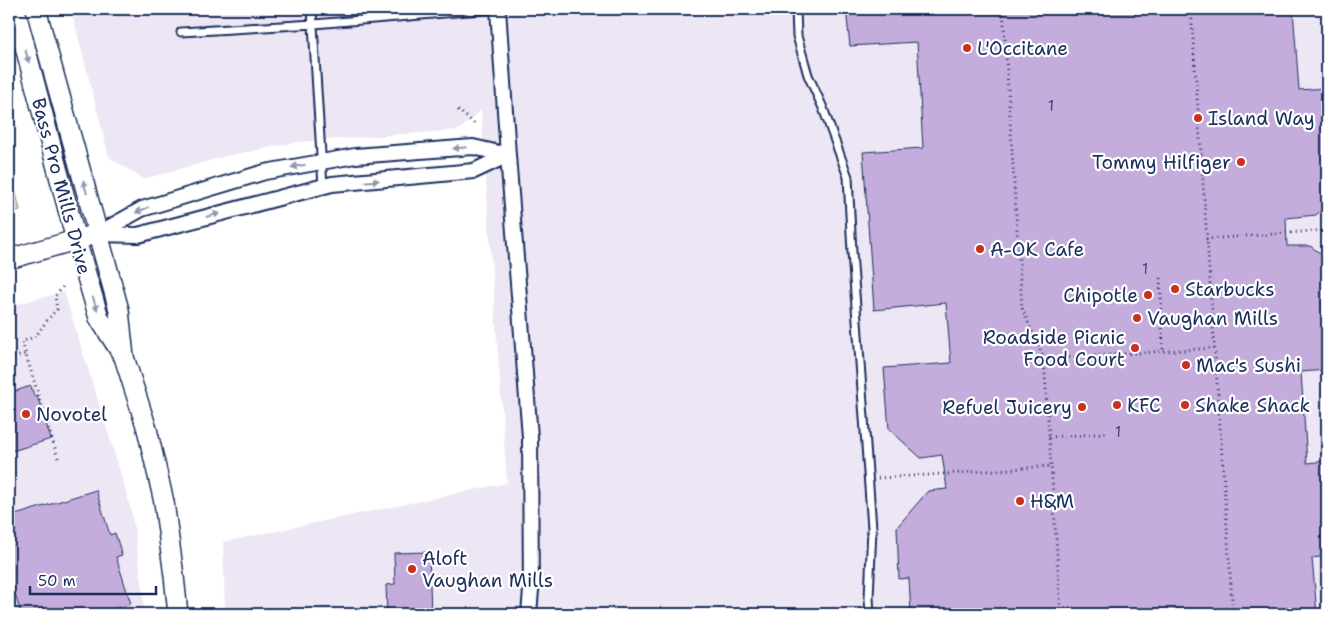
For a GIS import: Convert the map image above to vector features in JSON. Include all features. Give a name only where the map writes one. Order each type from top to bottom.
[{"type":"street","name":"Bass Pro Mills Drive","points":[[15,9],[76,240],[99,318],[124,357]]},
{"type":"street","name":"Bass Pro Mills Drive","points":[[36,9],[119,310],[124,357],[147,429],[164,502],[178,614]]},
{"type":"street","points":[[498,9],[530,437],[531,590],[529,614]]},
{"type":"street","points":[[9,259],[97,234],[142,209],[265,172],[355,156],[473,147],[508,154]]},
{"type":"street","points":[[97,234],[138,235],[332,184],[474,171],[508,154]]},
{"type":"lane","points":[[312,9],[323,187]]},
{"type":"lane","points":[[181,32],[314,24],[492,9]]},
{"type":"lane","points":[[796,9],[797,36],[808,75],[823,108],[848,178],[872,528],[870,614]]},
{"type":"path","points":[[1003,9],[1022,308],[1044,359],[1060,614]]},
{"type":"path","points":[[1190,9],[1233,614]]},
{"type":"path","points":[[458,110],[476,125]]},
{"type":"path","points":[[1206,238],[1327,230]]},
{"type":"path","points":[[1160,273],[1163,351]]},
{"type":"path","points":[[58,458],[22,342],[36,336],[57,309],[55,296],[65,284]]},
{"type":"path","points":[[1044,359],[1214,348]]},
{"type":"path","points":[[9,359],[26,354]]},
{"type":"path","points":[[1049,437],[1108,433]]},
{"type":"path","points":[[868,478],[1051,466]]},
{"type":"shaded area","points":[[71,9],[1327,9],[1327,614],[225,614],[223,542],[507,483],[481,110],[459,130],[297,142],[222,157],[144,179],[109,157]]},
{"type":"shaded area","points":[[64,292],[132,514],[143,590],[144,614],[9,614],[9,306]]},
{"type":"green space","points":[[9,164],[20,210],[9,213]]},
{"type":"building","name":"Vaughan Mills","points":[[846,9],[1293,9],[1299,90],[1326,88],[1327,105],[1327,205],[1316,215],[1286,218],[1287,246],[1310,246],[1327,258],[1327,370],[1301,372],[1307,463],[1327,461],[1327,556],[1312,558],[1317,614],[911,614],[909,578],[899,579],[897,527],[928,491],[947,489],[942,455],[921,458],[889,429],[884,368],[951,363],[946,303],[874,310],[863,152],[923,148],[917,42],[850,46]]},
{"type":"building","name":"Novotel","points":[[31,386],[34,396],[37,395],[51,439],[9,452],[9,393]]},
{"type":"building","points":[[96,490],[110,535],[115,533],[122,555],[116,557],[131,604],[97,614],[21,614],[9,574],[9,517]]},
{"type":"building","name":"Aloft Vaughan Mills","points":[[429,552],[431,614],[387,614],[386,585],[395,584],[394,553]]},
{"type":"place","name":"L'Occitane","points":[[967,48]]},
{"type":"place","name":"Island Way","points":[[1198,118]]},
{"type":"place","name":"Tommy Hilfiger","points":[[1241,162]]},
{"type":"place","name":"A-OK Cafe","points":[[980,249]]},
{"type":"place","name":"Starbucks","points":[[1175,289]]},
{"type":"place","name":"Chipotle","points":[[1148,295]]},
{"type":"place","name":"Vaughan Mills","points":[[1137,318]]},
{"type":"place","name":"Roadside Picnic Food Court","points":[[1135,348]]},
{"type":"place","name":"Mac's Sushi","points":[[1186,365]]},
{"type":"place","name":"KFC","points":[[1117,405]]},
{"type":"place","name":"Shake Shack","points":[[1185,405]]},
{"type":"place","name":"Refuel Juicery","points":[[1082,407]]},
{"type":"place","name":"Novotel","points":[[26,414]]},
{"type":"place","name":"H&M","points":[[1020,501]]},
{"type":"place","name":"Aloft Vaughan Mills","points":[[412,569]]}]
